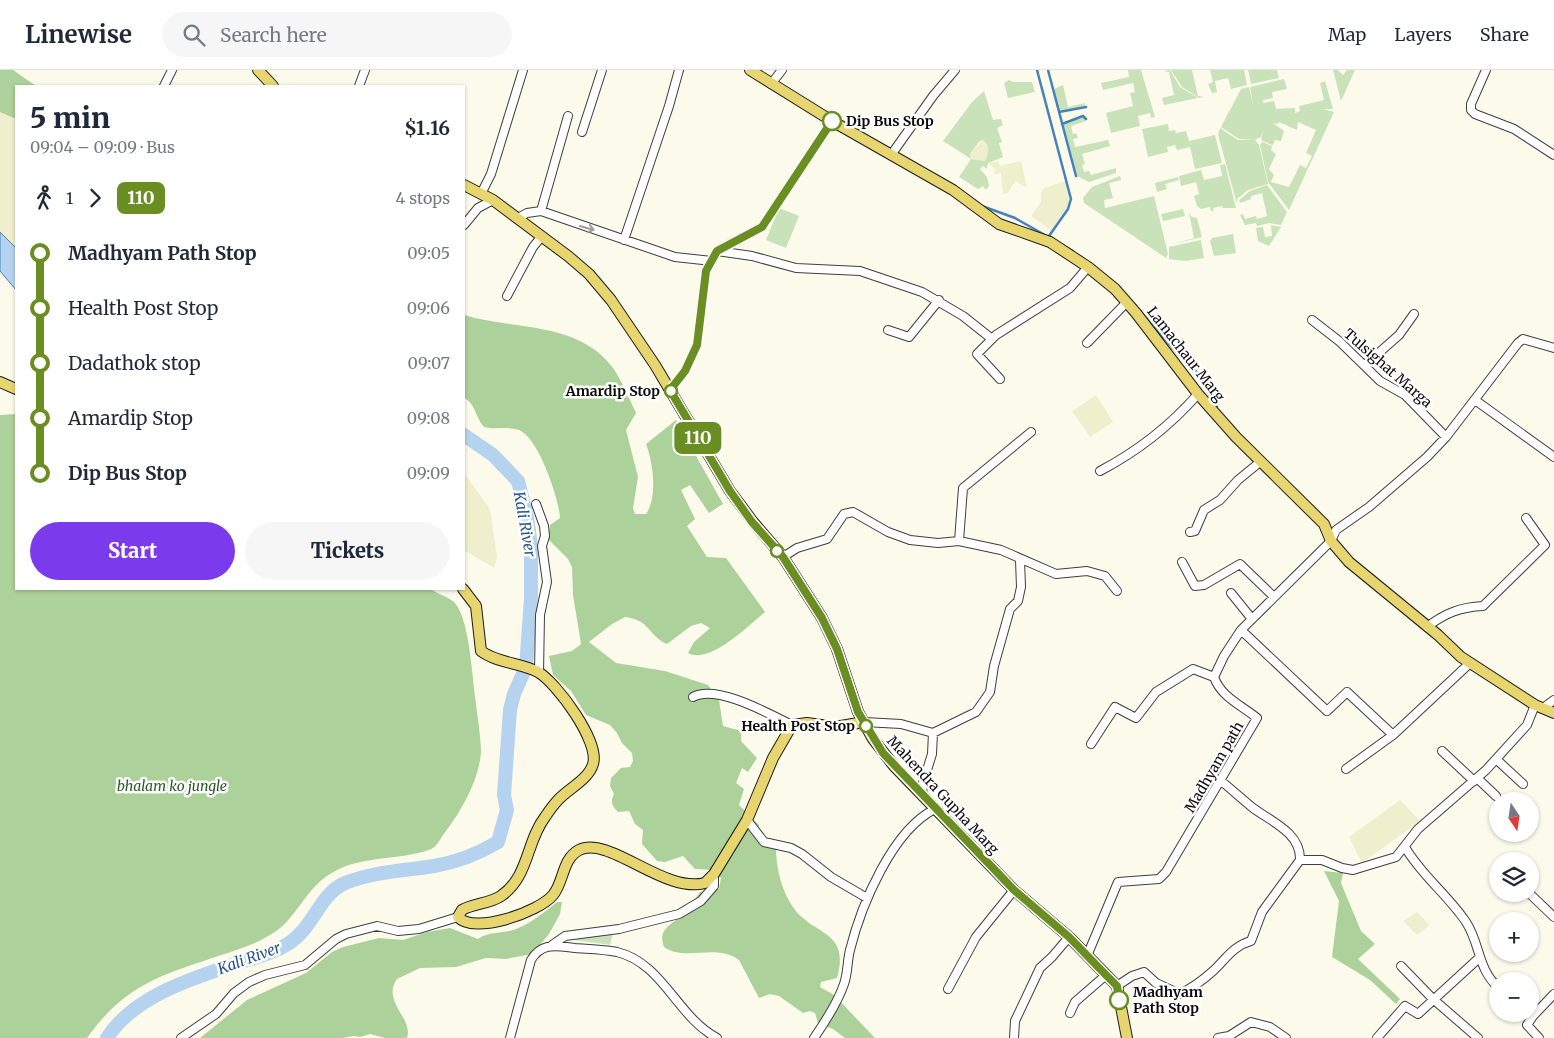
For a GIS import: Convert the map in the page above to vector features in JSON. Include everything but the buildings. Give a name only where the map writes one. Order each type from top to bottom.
[{"type":"main road","points":[[258,70],[273,85]]},
{"type":"main road","name":"Lamachaur Marg","points":[[750,70],[832,121],[953,190],[999,224],[1050,242],[1088,267],[1127,302],[1198,394],[1260,462],[1309,507],[1324,524],[1331,541],[1349,562],[1470,663],[1539,706],[1554,713]]},
{"type":"main road","name":"Mahendra Gupha Marg","points":[[465,186],[493,200],[542,236],[589,274],[611,300],[670,390],[730,491],[752,522],[783,557],[822,618],[864,722],[883,753],[922,796],[1014,890],[1069,937],[1117,986]]},
{"type":"main road","points":[[0,382],[15,389]]},
{"type":"main road","points":[[464,590],[476,606],[480,649],[483,653],[535,671],[564,699],[586,733],[594,752],[593,764],[559,798],[542,821],[520,874],[507,891],[491,901],[465,908],[459,912],[458,917],[460,919],[471,922],[494,921],[537,908],[551,898],[560,886],[564,869],[570,858],[586,847],[603,849],[634,865],[684,884],[698,885],[710,878],[747,820],[773,758],[792,726],[806,723],[834,727],[864,722]]},
{"type":"main road","points":[[1117,986],[1127,1038]]},
{"type":"street","points":[[164,85],[172,70]]},
{"type":"street","points":[[358,85],[365,70]]},
{"type":"street","points":[[481,194],[492,174],[523,70]]},
{"type":"street","points":[[582,132],[602,70]]},
{"type":"street","points":[[624,240],[669,106],[679,70]]},
{"type":"street","points":[[771,84],[782,70]]},
{"type":"street","points":[[891,155],[932,96],[955,70]]},
{"type":"street","points":[[1486,70],[1471,104],[1471,110],[1475,114],[1514,129],[1554,155]]},
{"type":"street","points":[[541,211],[568,116]]},
{"type":"street","points":[[670,390],[685,371],[697,345],[706,271],[717,251],[762,227],[832,121]]},
{"type":"street","points":[[465,224],[478,208],[493,200]]},
{"type":"street","points":[[518,218],[527,213],[541,211],[676,257],[712,261]]},
{"type":"street","points":[[507,296],[533,247],[542,236]]},
{"type":"street","points":[[717,251],[752,256],[796,268],[860,270],[939,300],[992,339]]},
{"type":"street","points":[[1000,379],[977,354],[992,339],[1046,301],[1058,297],[1070,288],[1088,267]]},
{"type":"street","points":[[888,330],[909,337],[939,300]]},
{"type":"street","points":[[1086,344],[1127,302]]},
{"type":"street","points":[[1365,365],[1399,335],[1414,314]]},
{"type":"street","name":"Tulsighat Marga","points":[[1312,320],[1365,365],[1380,381],[1410,400],[1446,437]]},
{"type":"street","points":[[1091,744],[1115,707],[1136,718],[1156,692],[1193,669],[1214,677],[1240,630],[1331,541],[1336,530],[1369,507],[1406,477],[1446,437],[1523,339],[1554,348]]},
{"type":"street","points":[[1100,472],[1133,452],[1170,424],[1198,394]]},
{"type":"street","points":[[1474,400],[1554,457]]},
{"type":"street","points":[[959,541],[963,488],[1031,432]]},
{"type":"street","points":[[1190,532],[1195,531],[1204,510],[1220,500],[1238,480],[1260,462]]},
{"type":"street","points":[[535,671],[540,615],[547,582],[542,546],[545,536],[544,526],[536,504]]},
{"type":"street","points":[[783,557],[797,548],[827,539],[844,514],[853,512],[899,537],[938,543],[959,541],[1001,550],[1020,560],[1056,574],[1087,572],[1105,576],[1117,591]]},
{"type":"street","points":[[1427,627],[1439,617],[1455,610],[1465,607],[1483,606],[1545,545],[1526,518]]},
{"type":"street","points":[[864,722],[902,724],[933,733],[976,712],[990,692],[994,666],[1010,609],[1018,601],[1022,587],[1020,560]]},
{"type":"street","points":[[1182,562],[1195,586],[1204,585],[1240,564],[1274,597]]},
{"type":"street","points":[[1231,593],[1252,619]]},
{"type":"street","points":[[1240,630],[1328,710],[1347,692],[1393,735]]},
{"type":"street","points":[[1346,769],[1393,735],[1470,663]]},
{"type":"street","name":"Madhyam path","points":[[1087,956],[1118,882],[1159,879],[1166,872],[1257,718],[1227,697],[1218,688],[1214,677]]},
{"type":"street","points":[[693,697],[705,694],[724,697],[755,707],[792,726]]},
{"type":"street","points":[[1300,860],[1322,860],[1353,870],[1396,857],[1418,829],[1496,759],[1527,724],[1539,706],[1554,700]]},
{"type":"street","points":[[922,796],[922,783],[932,754],[933,733]]},
{"type":"street","points":[[1442,752],[1491,792]]},
{"type":"street","points":[[1496,759],[1523,784]]},
{"type":"street","points":[[1117,986],[1132,976],[1144,972],[1173,993],[1180,994],[1190,989],[1215,969],[1236,948],[1251,941],[1262,912],[1300,860],[1297,844],[1282,828],[1252,807],[1220,780]]},
{"type":"street","points":[[814,1038],[844,986],[849,952],[874,882],[897,845],[915,825],[935,809]]},
{"type":"street","points":[[747,820],[764,842],[791,848],[802,854],[831,877],[867,898]]},
{"type":"street","points":[[1405,847],[1466,922],[1475,940],[1486,975],[1489,978]]},
{"type":"street","points":[[510,1038],[531,960],[537,951],[552,945],[565,936],[619,929],[680,914],[701,901],[712,888],[715,883],[714,879],[710,878]]},
{"type":"street","points":[[948,989],[960,962],[976,937],[1014,890]]},
{"type":"street","points":[[1538,902],[1554,918]]},
{"type":"street","points":[[181,1038],[211,1018],[234,993],[249,982],[265,975],[305,965],[336,939],[346,934],[369,927],[418,930],[458,917]]},
{"type":"street","points":[[1014,1038],[1015,1021],[1040,968],[1069,937]]},
{"type":"street","points":[[552,945],[618,952],[632,959],[659,977],[692,1020],[717,1038]]},
{"type":"street","points":[[1377,1038],[1405,1006],[1416,1015],[1480,958]]},
{"type":"street","points":[[1402,966],[1433,999],[1478,1038]]},
{"type":"street","points":[[1070,1013],[1075,1002],[1106,975]]},
{"type":"street","points":[[1539,1008],[1554,994]]},
{"type":"street","points":[[1218,1038],[1229,1036],[1246,1024],[1255,1022],[1270,1027],[1286,1038]]},
{"type":"street","points":[[1528,1022],[1527,1025],[1539,1038]]},
{"type":"green space","points":[[0,70],[13,70],[35,85],[15,85],[15,119],[0,112]]},
{"type":"green space","points":[[1128,70],[1141,70],[1155,117],[1151,118],[1150,113],[1138,116],[1140,126],[1111,133],[1106,113],[1133,106],[1130,93],[1135,92],[1133,83],[1103,90],[1101,83],[1129,77]]},
{"type":"green space","points":[[1170,70],[1180,87],[1198,98],[1164,105],[1162,98],[1174,95],[1169,72],[1164,71]]},
{"type":"green space","points":[[1171,70],[1192,70],[1198,96],[1204,97],[1199,98],[1182,87]]},
{"type":"green space","points":[[1210,70],[1244,70],[1247,85],[1231,89],[1228,78],[1215,81],[1217,92],[1212,93],[1208,84],[1213,82]]},
{"type":"green space","points":[[1248,70],[1277,70],[1279,78],[1251,84]]},
{"type":"green space","points":[[1333,70],[1338,70],[1343,75],[1347,70],[1355,70],[1341,101]]},
{"type":"green space","points":[[1284,79],[1287,89],[1272,92],[1273,98],[1263,100],[1263,103],[1274,101],[1276,109],[1295,108],[1295,113],[1300,111],[1299,106],[1324,100],[1320,83],[1325,81],[1333,109],[1323,109],[1334,112],[1289,210],[1268,182],[1260,145],[1262,142],[1272,146],[1271,150],[1276,154],[1269,169],[1274,175],[1271,182],[1289,187],[1300,165],[1306,168],[1312,156],[1306,153],[1316,130],[1298,122],[1297,130],[1279,122],[1278,124],[1273,123],[1284,131],[1281,141],[1275,140],[1273,145],[1262,141],[1261,138],[1264,131],[1260,138],[1256,140],[1239,139],[1221,127],[1241,89],[1249,87],[1253,105],[1250,87]]},
{"type":"green space","points":[[1009,80],[1013,82],[1032,82],[1035,92],[1008,98],[1004,83]]},
{"type":"green space","points":[[1063,85],[1068,107],[1085,103],[1085,107],[1059,112],[1054,89]]},
{"type":"green space","points":[[984,91],[993,120],[1001,119],[1003,125],[997,128],[1002,142],[999,143],[1003,157],[988,163],[987,169],[983,166],[980,169],[987,177],[989,186],[986,190],[983,186],[978,189],[959,177],[971,159],[943,141],[972,102]],"holes":[[[983,140],[988,147],[985,161],[971,159],[970,154],[979,142]]]},
{"type":"green space","points":[[0,112],[15,119],[15,247],[0,232]]},
{"type":"green space","points":[[1085,118],[1086,121],[1071,126],[1073,134],[1076,133],[1078,138],[1073,139],[1075,147],[1108,140],[1110,146],[1082,154],[1085,164],[1082,165],[1084,172],[1089,171],[1091,175],[1116,168],[1116,173],[1089,182],[1077,176],[1064,123]]},
{"type":"green space","points":[[1168,124],[1169,131],[1175,130],[1176,133],[1186,131],[1189,141],[1215,135],[1222,163],[1195,169],[1190,147],[1177,150],[1175,145],[1167,147],[1168,152],[1148,157],[1142,129]]},
{"type":"green space","points":[[1220,128],[1238,140],[1255,140],[1259,145],[1268,184],[1248,190],[1237,199],[1237,204],[1218,134]]},
{"type":"green space","points":[[984,139],[989,150],[985,161],[971,159],[970,154]]},
{"type":"green space","points":[[998,161],[1000,166],[1021,161],[1027,188],[1015,181],[1008,193],[1003,194],[1001,173],[995,174],[993,171],[996,170],[988,163]]},
{"type":"green space","points":[[1225,164],[1236,208],[1223,208],[1222,206],[1213,208],[1214,211],[1211,211],[1210,207],[1201,209],[1197,206],[1194,196],[1199,194],[1196,182],[1181,186],[1179,176],[1201,170],[1204,180],[1222,176],[1220,165]]},
{"type":"green space","points":[[1120,176],[1121,180],[1109,183],[1113,198],[1104,200],[1105,208],[1154,196],[1168,254],[1166,258],[1084,203],[1083,198],[1092,187]]},
{"type":"green space","points":[[1178,177],[1179,180],[1165,184],[1167,189],[1157,192],[1155,183]]},
{"type":"green space","points":[[1066,181],[1070,203],[1051,230],[1031,216],[1041,202],[1041,192],[1044,188]]},
{"type":"green space","points":[[1267,185],[1287,212],[1281,225],[1269,223],[1257,226],[1256,223],[1245,225],[1240,215],[1243,214],[1245,219],[1256,216],[1257,219],[1267,216],[1262,193],[1251,196],[1251,199],[1240,203],[1239,200],[1250,191]]},
{"type":"green space","points":[[779,208],[799,216],[786,248],[766,240]]},
{"type":"green space","points":[[1183,209],[1185,216],[1163,221],[1161,214]]},
{"type":"green space","points":[[1189,213],[1192,217],[1197,218],[1202,237],[1169,245],[1194,238]]},
{"type":"green space","points":[[1271,225],[1281,227],[1269,246],[1258,241],[1256,228],[1263,227],[1265,237],[1272,236]]},
{"type":"green space","points":[[1233,234],[1236,253],[1214,256],[1210,241],[1212,238]]},
{"type":"green space","points":[[1201,240],[1204,258],[1186,261],[1169,259],[1169,247]]},
{"type":"green space","points":[[465,315],[564,335],[582,342],[599,353],[613,368],[636,413],[626,430],[638,477],[633,508],[635,514],[646,514],[652,498],[651,460],[646,444],[676,420],[723,504],[709,513],[690,485],[681,490],[695,519],[687,526],[707,557],[726,558],[765,612],[718,649],[697,655],[688,653],[694,642],[710,628],[701,623],[691,626],[667,644],[656,637],[640,621],[625,617],[612,624],[589,642],[616,663],[665,671],[708,685],[719,700],[723,726],[741,731],[741,741],[757,758],[748,772],[742,768],[736,783],[744,789],[739,805],[759,825],[759,835],[776,848],[781,880],[790,903],[803,918],[829,936],[839,951],[840,963],[837,978],[821,982],[820,987],[834,995],[875,1038],[845,1038],[833,1029],[818,1023],[815,1013],[810,1011],[803,1013],[779,996],[770,994],[759,998],[739,960],[730,955],[710,952],[681,953],[664,947],[662,937],[665,929],[685,912],[700,892],[719,889],[721,878],[715,870],[695,869],[683,856],[665,862],[657,861],[642,844],[643,830],[635,824],[629,811],[618,812],[614,808],[612,802],[614,794],[610,786],[611,778],[621,768],[630,767],[633,761],[632,753],[622,743],[610,725],[586,715],[571,691],[553,675],[549,656],[572,651],[581,644],[573,595],[572,567],[568,559],[548,539],[550,525],[560,518],[552,483],[540,456],[526,435],[515,429],[484,427],[465,399]]},
{"type":"green space","points":[[1096,395],[1113,422],[1090,437],[1072,411]]},
{"type":"green space","name":"bhalam ko jungle","points":[[15,414],[15,590],[433,590],[454,602],[459,609],[469,646],[481,749],[480,759],[470,792],[435,847],[418,853],[359,862],[337,870],[317,885],[288,920],[270,935],[251,944],[178,970],[145,985],[115,1006],[87,1038],[0,1038],[0,415]]},
{"type":"green space","points":[[465,474],[490,509],[497,557],[494,568],[465,551]]},
{"type":"green space","points":[[1400,800],[1420,821],[1362,863],[1349,837]]},
{"type":"green space","points":[[1324,871],[1343,873],[1341,883],[1361,931],[1375,944],[1358,959],[1400,999],[1396,1004],[1370,980],[1332,957],[1339,901]]},
{"type":"green space","points":[[557,902],[562,902],[560,914],[549,934],[532,954],[506,959],[486,958],[456,967],[420,968],[397,979],[393,987],[393,995],[406,1024],[407,1038],[385,1038],[370,1034],[360,1037],[342,1038],[200,1038],[247,1000],[306,973],[332,952],[343,947],[379,938],[403,940],[427,932],[450,928],[478,939],[482,936],[522,927]]},
{"type":"green space","points":[[1417,912],[1430,925],[1417,935],[1403,921]]},
{"type":"green space","points":[[613,934],[610,945],[575,940],[575,936]]},
{"type":"water","points":[[0,232],[15,247],[15,289],[0,271]]},
{"type":"waterway","points":[[1037,70],[1071,199],[1068,209],[1049,236]]},
{"type":"waterway","points":[[1048,70],[1076,176]]},
{"type":"waterway","points":[[1059,112],[1086,107]]},
{"type":"waterway","points":[[1062,124],[1083,116],[1086,119]]},
{"type":"waterway","points":[[982,206],[1015,218],[1073,251]]},
{"type":"waterway","points":[[1140,311],[1183,360],[1195,370],[1217,407]]},
{"type":"waterway","name":"Kali River","points":[[107,1038],[119,1023],[134,1010],[168,989],[271,953],[286,945],[310,922],[328,896],[345,883],[378,874],[434,866],[459,860],[498,842],[507,810],[504,795],[510,710],[514,694],[526,667],[531,599],[531,546],[527,517],[518,481],[493,455],[465,436]]},
{"type":"bus line","name":"110","points":[[832,121],[781,201],[771,212],[762,227],[755,233],[717,251],[706,271],[697,345],[685,371],[670,390],[730,491],[752,522],[783,557],[822,618],[837,649],[858,712],[883,753],[922,796],[1014,890],[1069,937],[1117,986],[1119,1000]]},
{"type":"place","name":"Dip Bus Stop","points":[[832,121]]},
{"type":"place","name":"Amardip Stop","points":[[671,391]]},
{"type":"place","name":"Health Post Stop","points":[[866,726]]},
{"type":"place","name":"Madhyam Path Stop","points":[[1119,1000]]}]
